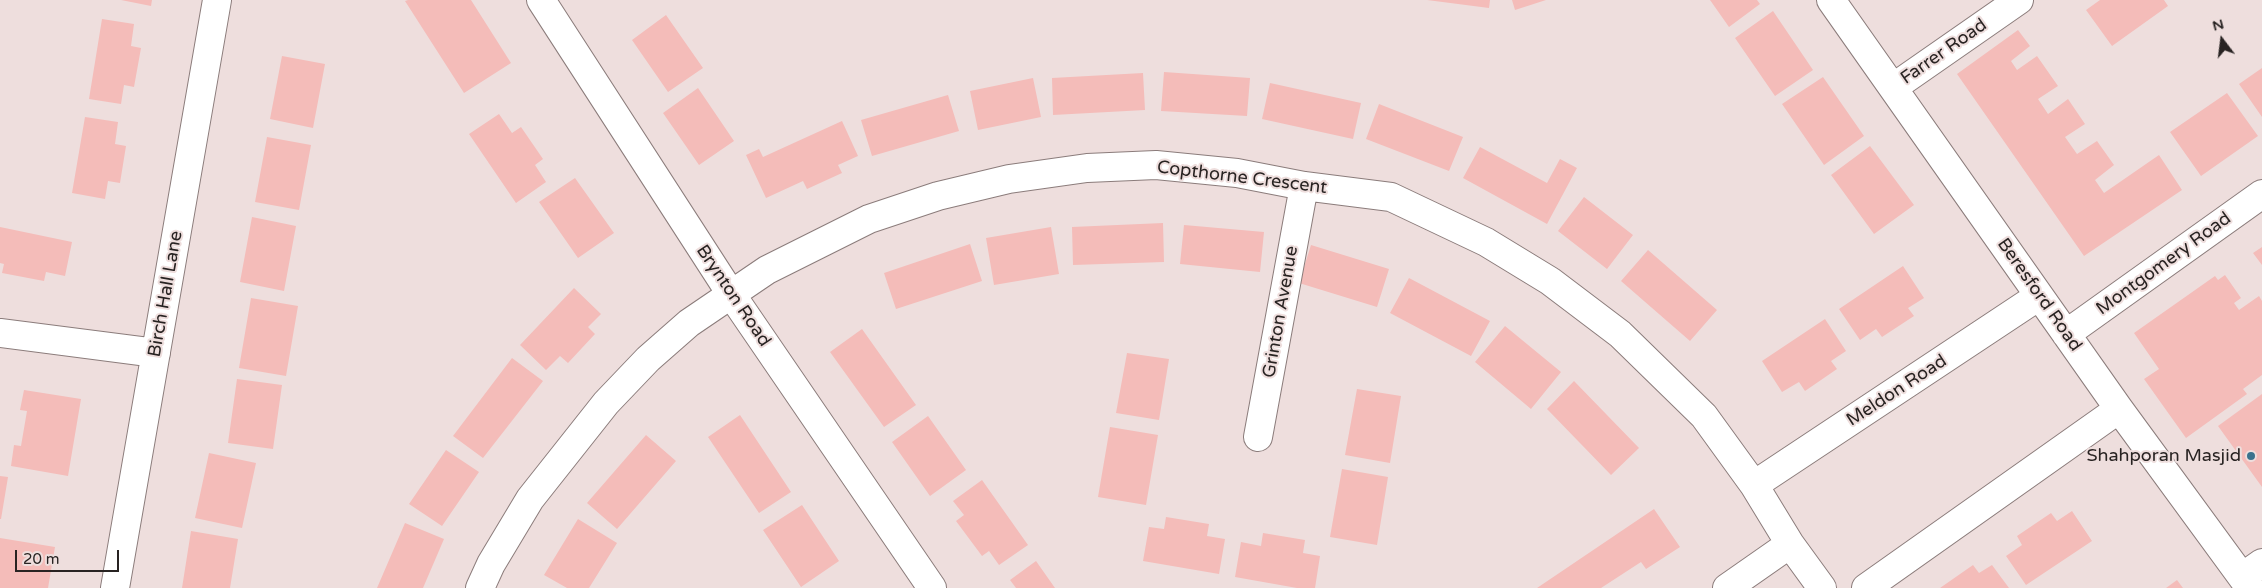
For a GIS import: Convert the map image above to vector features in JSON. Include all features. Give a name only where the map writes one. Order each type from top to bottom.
[{"type":"street","name":"Birch Hall Lane","points":[[115,588],[217,0]]},
{"type":"street","name":"Brynton Road","points":[[541,0],[731,294],[932,588]]},
{"type":"street","name":"Beresford Road","points":[[1831,0],[2119,409],[2252,576]]},
{"type":"street","name":"Farrer Road","points":[[1894,87],[2019,0]]},
{"type":"street","name":"Copthorne Crescent","points":[[480,588],[491,564],[530,499],[606,403],[648,358],[689,323],[767,270],[869,219],[938,196],[1009,178],[1087,168],[1156,165],[1237,173],[1304,186],[1391,197],[1486,242],[1550,281],[1620,334],[1704,416],[1754,485],[1790,544],[1822,588]]},
{"type":"street","name":"Grinton Avenue","points":[[1258,437],[1304,186]]},
{"type":"street","name":"Montgomery Road","points":[[2066,334],[2262,194]]},
{"type":"street","name":"Meldon Road","points":[[1754,485],[2039,296]]},
{"type":"street","points":[[0,333],[156,353]]},
{"type":"street","points":[[1866,588],[2119,409]]},
{"type":"street","points":[[1726,588],[1790,544]]},
{"type":"building","points":[[121,0],[152,0],[151,6]]},
{"type":"building","points":[[471,0],[511,63],[464,93],[405,1]]},
{"type":"building","points":[[1427,0],[1490,0],[1489,8]]},
{"type":"building","points":[[1512,0],[1546,0],[1515,10]]},
{"type":"building","points":[[1710,0],[1757,0],[1760,4],[1729,27]]},
{"type":"building","points":[[2100,0],[2164,0],[2168,6],[2112,46],[2086,10]]},
{"type":"building","points":[[1773,11],[1813,70],[1775,96],[1735,38]]},
{"type":"building","points":[[666,15],[703,68],[668,92],[632,40]]},
{"type":"building","points":[[102,19],[134,24],[131,46],[141,48],[134,87],[124,85],[121,104],[89,99]]},
{"type":"building","points":[[2018,30],[2030,46],[2011,61],[2017,70],[2037,56],[2058,86],[2038,99],[2048,114],[2068,99],[2085,124],[2065,137],[2077,154],[2097,141],[2114,165],[2095,180],[2104,193],[2159,155],[2182,190],[2084,256],[1957,74]]},
{"type":"building","points":[[282,56],[325,64],[313,128],[270,119]]},
{"type":"building","points":[[2262,68],[2262,117],[2239,84]]},
{"type":"building","points":[[1164,72],[1250,78],[1247,116],[1161,111]]},
{"type":"building","points":[[1143,73],[1145,110],[1053,115],[1052,78]]},
{"type":"building","points":[[1823,77],[1864,136],[1824,165],[1782,104]]},
{"type":"building","points":[[1033,78],[1041,117],[978,130],[970,91]]},
{"type":"building","points":[[1270,83],[1361,103],[1353,139],[1262,119]]},
{"type":"building","points":[[698,88],[734,141],[699,165],[663,113]]},
{"type":"building","points":[[2227,93],[2258,136],[2201,176],[2170,132]]},
{"type":"building","points":[[948,95],[959,131],[872,156],[861,120]]},
{"type":"building","points":[[1379,104],[1463,137],[1449,171],[1366,139]]},
{"type":"building","points":[[499,114],[512,133],[521,127],[543,159],[535,165],[546,182],[516,203],[469,134]]},
{"type":"building","points":[[85,117],[118,122],[115,144],[126,146],[120,183],[108,181],[105,199],[72,193]]},
{"type":"building","points":[[842,121],[858,156],[838,165],[842,173],[807,189],[803,181],[766,198],[746,155],[759,149],[763,157]]},
{"type":"building","points":[[267,137],[311,145],[299,210],[255,202]]},
{"type":"building","points":[[1870,146],[1914,205],[1874,234],[1831,175]]},
{"type":"building","points":[[1480,147],[1547,183],[1560,159],[1577,168],[1547,224],[1463,178]]},
{"type":"building","points":[[575,178],[614,233],[578,258],[539,202]]},
{"type":"building","points":[[1584,197],[1633,235],[1607,269],[1558,231]]},
{"type":"building","points":[[252,217],[296,226],[284,291],[240,282]]},
{"type":"building","points":[[1163,223],[1164,262],[1073,265],[1072,227]]},
{"type":"building","points":[[1184,225],[1264,232],[1260,272],[1180,264]]},
{"type":"building","points":[[0,227],[72,242],[65,276],[46,272],[44,281],[2,273],[4,264],[0,263]]},
{"type":"building","points":[[1051,227],[1059,274],[994,285],[986,238]]},
{"type":"building","points":[[970,244],[982,281],[896,309],[884,273]]},
{"type":"building","points":[[1311,245],[1389,269],[1377,307],[1299,283]]},
{"type":"building","points":[[2262,247],[2262,265],[2253,253]]},
{"type":"building","points":[[1648,250],[1717,310],[1690,341],[1621,281]]},
{"type":"building","points":[[1903,266],[1924,298],[1908,308],[1914,316],[1882,337],[1876,329],[1860,340],[1839,309]]},
{"type":"building","points":[[2225,275],[2241,298],[2234,303],[2239,310],[2259,296],[2262,301],[2262,375],[2243,389],[2247,394],[2186,438],[2144,379],[2159,369],[2134,333],[2215,276],[2218,280]]},
{"type":"building","points":[[1409,278],[1490,321],[1471,356],[1390,313]]},
{"type":"building","points":[[574,288],[601,314],[588,327],[595,334],[568,363],[560,356],[546,370],[520,345]]},
{"type":"building","points":[[251,298],[298,306],[286,376],[239,368]]},
{"type":"building","points":[[1825,319],[1846,351],[1831,361],[1837,369],[1805,391],[1799,382],[1782,392],[1762,361]]},
{"type":"building","points":[[1505,326],[1561,372],[1531,409],[1475,362]]},
{"type":"building","points":[[862,329],[916,405],[884,427],[830,352]]},
{"type":"building","points":[[1127,353],[1169,359],[1159,420],[1116,413]]},
{"type":"building","points":[[512,358],[543,381],[483,458],[453,436]]},
{"type":"building","points":[[237,379],[282,385],[273,449],[228,443]]},
{"type":"building","points":[[1574,381],[1639,448],[1611,475],[1547,409]]},
{"type":"building","points":[[1357,389],[1401,396],[1390,463],[1345,455]]},
{"type":"building","points":[[24,390],[81,399],[68,476],[11,466],[14,445],[21,446],[27,411],[20,410]]},
{"type":"building","name":"Shahporan Masjid","points":[[2262,394],[2262,487],[2218,426]]},
{"type":"building","points":[[740,415],[791,492],[759,513],[708,437]]},
{"type":"building","points":[[928,416],[966,470],[930,496],[892,442]]},
{"type":"building","points":[[1110,427],[1158,435],[1146,505],[1098,497]]},
{"type":"building","points":[[646,435],[676,461],[617,529],[587,503]]},
{"type":"building","points":[[446,450],[479,472],[442,526],[409,504]]},
{"type":"building","points":[[209,453],[256,463],[242,528],[195,518]]},
{"type":"building","points":[[1342,469],[1388,477],[1377,545],[1330,537]]},
{"type":"building","points":[[0,476],[8,477],[1,519],[0,519]]},
{"type":"building","points":[[982,480],[1028,545],[999,565],[989,551],[982,556],[956,521],[964,515],[953,501]]},
{"type":"building","points":[[802,505],[839,561],[801,587],[763,530]]},
{"type":"building","points":[[1654,509],[1680,547],[1646,569],[1641,562],[1601,588],[1537,588]]},
{"type":"building","points":[[2072,511],[2092,541],[2026,585],[2006,556],[2022,545],[2017,536],[2051,513],[2057,521]]},
{"type":"building","points":[[1166,517],[1209,524],[1207,536],[1225,539],[1219,574],[1143,561],[1149,527],[1164,529]]},
{"type":"building","points":[[578,519],[617,543],[589,588],[567,588],[544,575]]},
{"type":"building","points":[[405,523],[444,539],[423,588],[377,588]]},
{"type":"building","points":[[191,531],[238,539],[230,588],[182,588]]},
{"type":"building","points":[[1263,533],[1305,540],[1303,553],[1320,556],[1315,588],[1297,588],[1235,577],[1241,542],[1261,546]]},
{"type":"building","points":[[0,538],[55,547],[48,588],[0,588]]},
{"type":"building","points":[[1036,561],[1055,588],[1016,588],[1010,580]]},
{"type":"building","points":[[1973,565],[1979,573],[1992,565],[2009,588],[1940,588]]},
{"type":"building","points":[[2177,580],[2183,588],[2166,588]]},
{"type":"place","name":"Shahporan Masjid","points":[[2251,456]]}]
